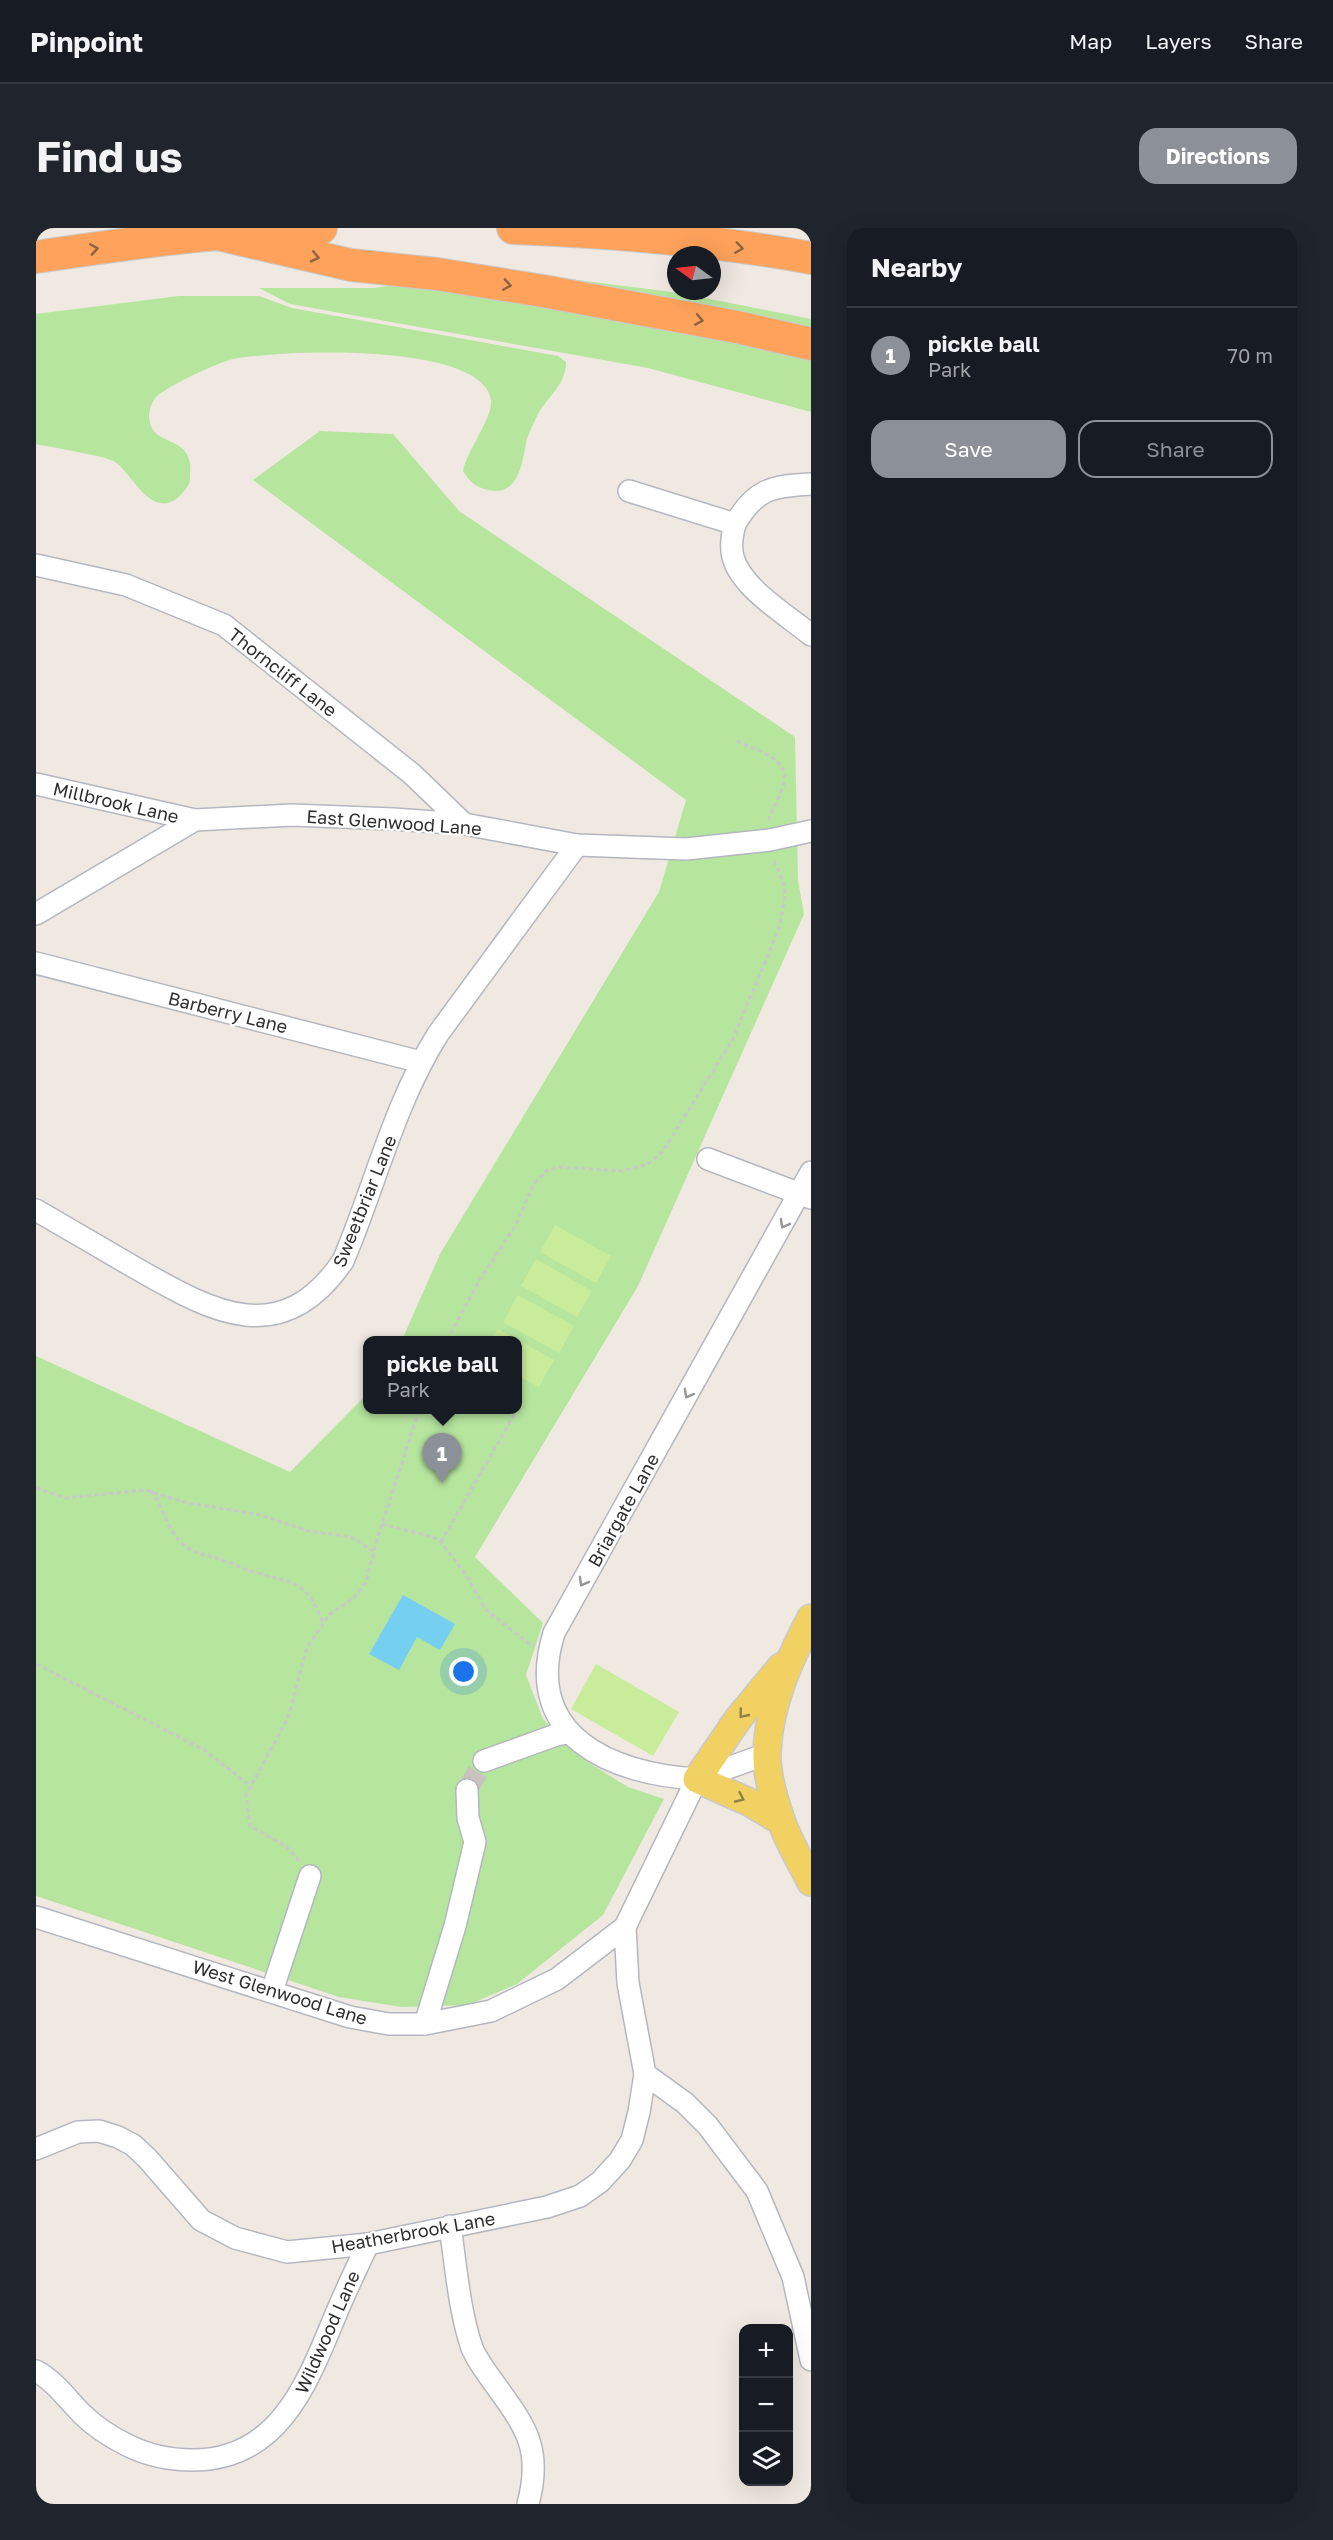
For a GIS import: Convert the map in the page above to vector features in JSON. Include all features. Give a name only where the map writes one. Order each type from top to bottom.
[{"type":"highway","points":[[36,257],[121,244],[217,234],[321,228]]},
{"type":"highway","points":[[513,228],[604,232],[811,258]]},
{"type":"highway","points":[[217,234],[351,265],[437,274],[543,291],[726,325],[811,344]]},
{"type":"main road","points":[[811,1618],[793,1652],[780,1685],[767,1754],[781,1821],[811,1882]]},
{"type":"main road","points":[[781,1821],[749,1802],[697,1779],[738,1719],[793,1652]]},
{"type":"street","points":[[811,484],[772,487],[756,496],[744,509],[735,524],[731,539],[732,555],[737,568],[750,586],[811,635]]},
{"type":"street","points":[[629,490],[735,524]]},
{"type":"street","name":"Thorncliff Lane","points":[[36,565],[126,585],[224,625],[412,774],[464,824]]},
{"type":"street","name":"Millbrook Lane","points":[[36,784],[195,820]]},
{"type":"street","name":"East Glenwood Lane","points":[[36,914],[195,820],[292,815],[464,824],[577,845],[686,849],[770,840],[811,831]]},
{"type":"street","name":"Sweetbriar Lane","points":[[36,1210],[185,1296],[231,1314],[255,1316],[291,1307],[313,1296],[330,1280],[343,1261],[398,1113],[421,1062],[438,1034],[577,845]]},
{"type":"street","name":"Barberry Lane","points":[[36,963],[421,1062]]},
{"type":"street","points":[[708,1159],[806,1196]]},
{"type":"street","name":"Briargate Lane","points":[[697,1779],[664,1777],[616,1762],[568,1733],[554,1713],[549,1694],[548,1652],[554,1633],[806,1196],[811,1172]]},
{"type":"street","points":[[484,1761],[556,1735],[568,1733]]},
{"type":"street","points":[[697,1779],[767,1754]]},
{"type":"street","name":"West Glenwood Lane","points":[[36,1917],[350,2017],[389,2024],[424,2024],[491,2011],[557,1979],[625,1927],[697,1779]]},
{"type":"street","points":[[424,2024],[455,1926],[475,1842],[467,1812],[467,1790]]},
{"type":"street","points":[[272,1991],[310,1876]]},
{"type":"street","name":"Heatherbrook Lane","points":[[36,2149],[78,2132],[99,2131],[118,2137],[133,2145],[147,2158],[201,2220],[235,2238],[287,2252],[368,2244],[548,2207],[580,2196],[600,2182],[620,2160],[632,2140],[639,2112],[645,2074],[628,1983],[625,1927]]},
{"type":"street","points":[[645,2074],[685,2103],[708,2126],[757,2191],[793,2277],[811,2360]]},
{"type":"street","points":[[450,2226],[466,2326],[473,2350],[519,2417],[529,2439],[534,2464],[528,2504]]},
{"type":"street","name":"Wildwood Lane","points":[[36,2371],[50,2379],[84,2416],[104,2432],[129,2446],[155,2455],[181,2460],[205,2460],[232,2454],[249,2446],[270,2430],[292,2407],[306,2385],[346,2288],[368,2244]]},
{"type":"path","points":[[450,1336],[474,1290],[515,1226],[534,1184],[546,1170],[560,1167],[622,1171],[648,1164],[663,1150],[733,1039],[784,914],[784,885],[774,861],[768,822],[784,785],[784,771],[780,763],[771,756],[737,741]]},
{"type":"path","points":[[310,1876],[287,1847],[250,1826],[246,1795],[288,1718],[304,1653],[323,1623],[339,1606],[360,1591],[370,1570],[373,1551],[418,1414]]},
{"type":"path","points":[[441,1542],[514,1414]]},
{"type":"path","points":[[36,1488],[65,1498],[151,1491],[184,1502],[261,1515],[308,1531],[351,1537],[373,1551]]},
{"type":"path","points":[[151,1491],[175,1534],[185,1546],[248,1570],[278,1577],[297,1585],[314,1600],[323,1623]]},
{"type":"path","points":[[382,1524],[433,1537],[441,1542],[468,1578],[489,1615],[538,1651],[548,1652]]},
{"type":"path","points":[[36,1664],[204,1750],[251,1786]]},
{"type":"green space","points":[[490,269],[667,291],[667,300],[715,300],[811,319],[811,412],[648,368],[290,304],[259,288],[374,288]]},
{"type":"green space","points":[[179,296],[259,296],[292,308],[558,356],[566,362],[565,370],[559,385],[540,411],[530,431],[518,475],[513,483],[499,491],[476,486],[463,471],[488,416],[491,400],[479,381],[454,367],[418,359],[332,352],[291,353],[227,361],[172,386],[157,396],[152,403],[149,417],[153,430],[183,449],[189,458],[190,467],[190,482],[181,495],[170,502],[159,503],[145,495],[115,462],[90,454],[36,444],[36,314]]},
{"type":"green space","points":[[320,431],[393,434],[459,511],[795,737],[798,880],[804,914],[638,1286],[475,1557],[543,1623],[526,1675],[543,1719],[586,1761],[628,1787],[664,1799],[603,1915],[517,1984],[468,2005],[401,2007],[339,1997],[36,1896],[36,1356],[290,1472],[363,1398],[363,1414],[522,1414],[522,1336],[404,1336],[440,1254],[659,892],[686,800],[253,480]]},
{"type":"green space","points":[[555,1225],[611,1256],[596,1283],[540,1252]]},
{"type":"green space","points":[[536,1259],[592,1291],[577,1317],[521,1286]]},
{"type":"green space","points":[[518,1295],[574,1326],[559,1353],[503,1322]]},
{"type":"green space","points":[[498,1329],[511,1336],[494,1336]]},
{"type":"green space","points":[[522,1342],[554,1360],[539,1387],[522,1378]]},
{"type":"green space","points":[[596,1664],[679,1712],[653,1756],[571,1709]]},
{"type":"water","points":[[403,1595],[455,1624],[440,1650],[417,1637],[399,1670],[369,1654]]},
{"type":"tunnel","points":[[467,1790],[484,1761]]},
{"type":"place","name":"pickle ball","points":[[442,1483]]}]
